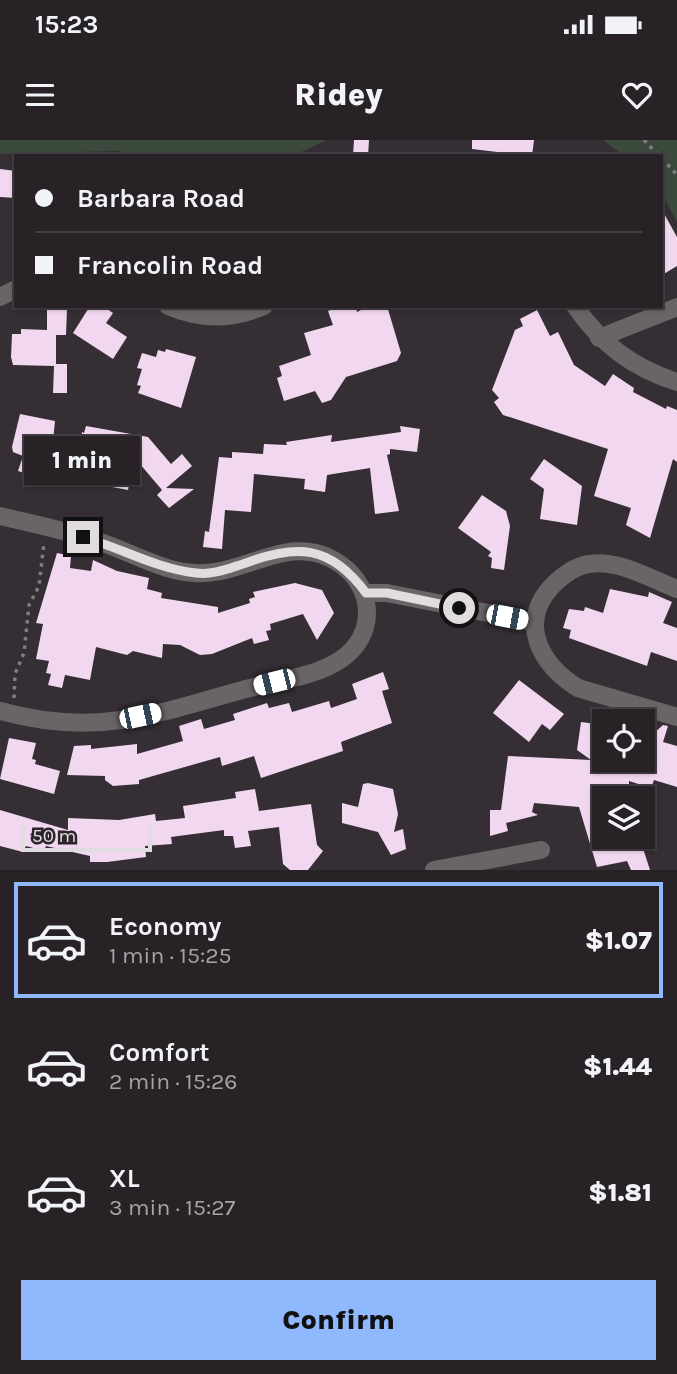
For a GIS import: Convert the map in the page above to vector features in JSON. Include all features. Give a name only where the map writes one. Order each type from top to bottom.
[{"type":"street","points":[[599,338],[677,307]]},
{"type":"street","points":[[174,308],[202,317],[225,318],[258,308]]},
{"type":"street","points":[[576,308],[599,338],[636,366],[677,382]]},
{"type":"street","points":[[0,516],[101,542],[175,570],[200,574],[220,572],[276,552],[301,550],[340,564],[366,593],[369,612],[360,638],[340,660],[321,669],[121,720],[59,723],[6,713]]},
{"type":"street","points":[[677,589],[622,567],[604,563],[587,564],[572,570],[553,585],[540,603],[533,622],[541,653],[564,679],[578,688],[677,717]]},
{"type":"street","points":[[366,593],[387,593],[533,622]]},
{"type":"street","points":[[434,870],[541,850]]},
{"type":"path","points":[[644,140],[657,154]]},
{"type":"path","points":[[663,160],[677,175]]},
{"type":"path","points":[[6,713],[15,674],[24,653],[29,605],[39,586],[46,527]]},
{"type":"green space","points":[[0,140],[327,140],[297,154],[128,154],[118,151],[0,154]]},
{"type":"green space","points":[[603,140],[677,140],[677,222],[663,196],[663,154],[621,154]]},
{"type":"building","points":[[354,140],[369,140],[368,154],[353,154]]},
{"type":"building","points":[[472,140],[534,140],[532,154],[472,149]]},
{"type":"building","points":[[0,169],[14,171],[14,198],[0,197]]},
{"type":"building","points":[[663,212],[677,237],[677,266],[663,274]]},
{"type":"building","points":[[47,308],[67,308],[66,335],[56,335],[56,364],[67,364],[67,393],[53,393],[54,366],[13,365],[12,334],[21,334],[21,329],[47,330]]},
{"type":"building","points":[[89,308],[106,308],[113,313],[106,323],[127,337],[113,359],[73,333]]},
{"type":"building","points":[[335,308],[356,308],[357,312],[365,308],[388,308],[401,353],[397,361],[346,377],[331,400],[322,403],[315,391],[284,401],[277,378],[282,376],[279,366],[311,355],[304,333],[333,325],[328,311]]},
{"type":"building","points":[[537,310],[550,336],[558,332],[574,365],[605,386],[613,374],[634,388],[633,392],[666,409],[667,406],[677,410],[677,462],[673,459],[650,538],[626,525],[631,508],[594,496],[608,449],[503,415],[494,402],[499,398],[492,390],[515,330],[523,326],[520,319]]},
{"type":"building","points":[[166,349],[196,357],[181,408],[138,393],[141,386],[137,385],[142,369],[137,368],[142,353],[156,357],[158,350],[165,352]]},
{"type":"building","points":[[20,414],[55,421],[46,480],[18,471],[23,456],[13,452],[12,447]]},
{"type":"building","points":[[86,426],[148,437],[171,464],[182,454],[192,466],[166,488],[194,489],[169,508],[157,495],[162,490],[134,457],[128,490],[107,486],[112,457],[78,461],[82,432],[84,433]]},
{"type":"building","points":[[400,426],[420,429],[417,452],[390,449],[390,454],[387,455],[399,511],[375,514],[370,468],[327,475],[325,492],[304,489],[305,479],[254,474],[251,512],[225,510],[222,549],[203,547],[205,531],[209,532],[219,457],[232,458],[232,452],[263,454],[264,444],[287,445],[286,442],[332,435],[331,442],[401,432]]},
{"type":"building","points":[[544,459],[582,486],[577,525],[540,519],[544,489],[530,479]]},
{"type":"building","points":[[482,495],[506,511],[510,526],[504,570],[491,568],[492,558],[488,556],[491,552],[458,528]]},
{"type":"building","points":[[57,553],[71,556],[70,568],[91,571],[93,560],[117,571],[149,578],[147,589],[162,593],[161,598],[218,607],[218,613],[250,603],[249,599],[255,597],[253,592],[295,583],[322,590],[334,613],[317,640],[303,614],[270,624],[271,630],[266,631],[269,640],[254,644],[252,638],[212,654],[200,655],[180,645],[163,644],[162,658],[133,651],[127,655],[96,647],[90,680],[65,675],[62,688],[48,685],[51,674],[46,673],[49,661],[36,659],[43,624],[36,623]]},
{"type":"building","points":[[610,589],[648,597],[649,592],[672,602],[663,623],[677,628],[677,661],[651,652],[647,666],[569,638],[571,630],[563,628],[569,609],[584,611],[585,607],[603,613]]},
{"type":"building","points":[[383,672],[389,689],[382,691],[392,723],[341,742],[343,751],[261,778],[254,756],[222,766],[220,757],[139,780],[139,784],[113,786],[105,780],[105,776],[67,775],[74,746],[91,745],[91,749],[137,744],[137,754],[183,741],[179,726],[201,719],[204,729],[235,720],[233,714],[267,703],[269,708],[289,703],[292,712],[329,701],[331,708],[357,699],[352,684]]},
{"type":"building","points":[[519,680],[564,714],[550,730],[542,724],[529,742],[493,713]]},
{"type":"building","points":[[581,722],[592,723],[592,772],[655,772],[655,732],[663,725],[668,726],[663,742],[677,746],[677,787],[654,780],[652,786],[629,781],[629,786],[592,786],[592,849],[643,849],[650,870],[631,870],[627,861],[597,867],[579,807],[534,803],[532,812],[538,815],[506,823],[508,831],[490,836],[490,810],[501,810],[508,756],[591,760],[577,750]]},
{"type":"building","points":[[9,738],[36,743],[32,759],[36,760],[35,764],[60,771],[54,794],[0,779]]},
{"type":"building","points":[[363,784],[393,789],[398,814],[394,832],[403,829],[406,849],[391,855],[378,832],[342,823],[342,803],[358,807]]},
{"type":"building","points":[[255,789],[259,811],[311,804],[317,845],[323,851],[308,870],[290,870],[283,864],[279,827],[248,831],[251,846],[235,848],[233,836],[224,836],[224,830],[171,837],[172,844],[145,846],[146,857],[107,862],[90,862],[90,856],[46,846],[44,851],[26,846],[23,852],[0,846],[0,810],[68,830],[68,818],[119,820],[155,814],[156,821],[185,818],[183,806],[236,798],[235,792]]},
{"type":"route","points":[[83,537],[175,570],[200,574],[220,572],[276,552],[301,550],[322,555],[340,564],[366,593],[387,593],[459,608]]}]
